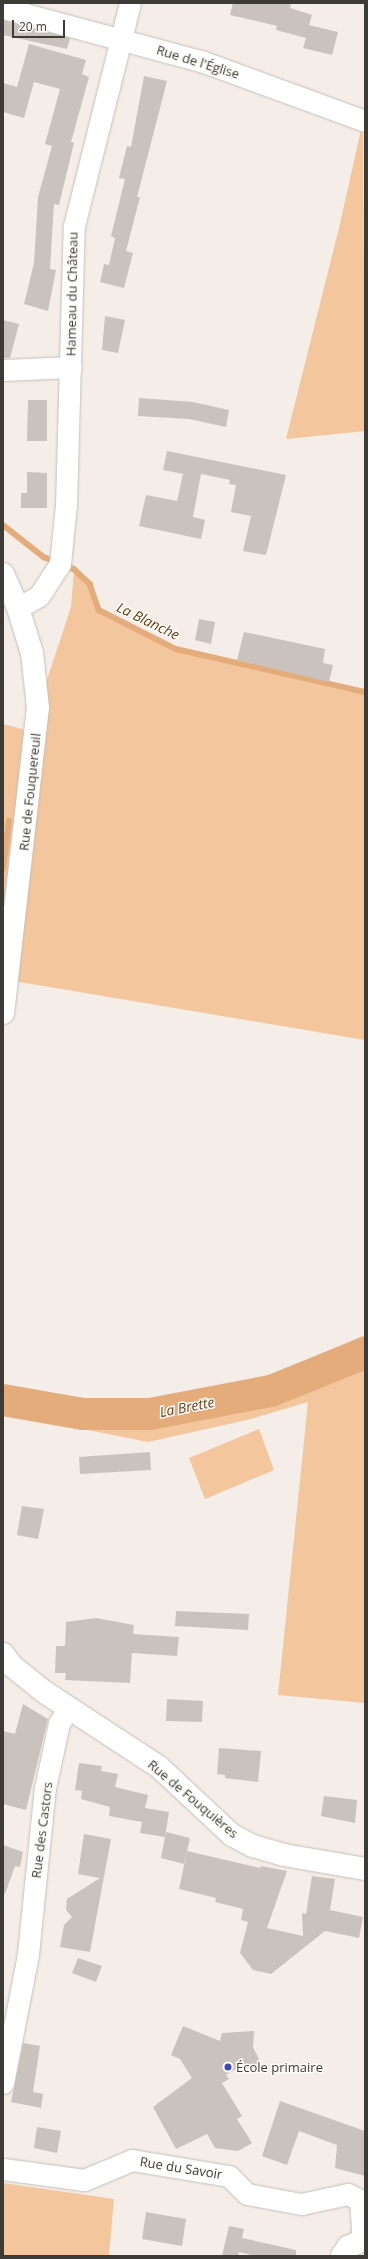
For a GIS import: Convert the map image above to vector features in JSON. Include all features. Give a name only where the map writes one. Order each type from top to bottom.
[{"type":"street","name":"Hameau du Château","points":[[18,608],[39,596],[60,562],[66,505],[74,226],[130,3]]},
{"type":"street","name":"Rue de l'Église","points":[[3,8],[201,61],[365,121]]},
{"type":"street","points":[[3,370],[70,368]]},
{"type":"street","name":"Rue de Fouquereuil","points":[[3,574],[18,608],[32,653],[38,714],[3,1013]]},
{"type":"street","name":"Rue de Fouquières","points":[[6,1664],[68,1709],[159,1767],[232,1835],[253,1846],[284,1855],[365,1869]]},
{"type":"street","name":"Rue des Castors","points":[[3,2082],[9,2024],[28,1954],[45,1788],[59,1723],[68,1709]]},
{"type":"street","name":"Rue du Savoir","points":[[3,2169],[84,2180],[132,2160],[229,2176],[247,2194],[301,2204],[348,2194],[360,2200],[364,2239]]},
{"type":"street","points":[[342,2256],[364,2239]]},
{"type":"shaded area","points":[[363,121],[365,431],[286,439],[339,228]]},
{"type":"shaded area","points":[[74,569],[90,584],[99,610],[176,649],[365,692],[365,1040],[8,980],[3,1013],[3,724],[26,730],[38,707],[71,607]]},
{"type":"shaded area","points":[[365,1335],[365,1703],[278,1695],[308,1402],[251,1419],[148,1442],[3,1413],[3,1387],[143,1406],[261,1380]]},
{"type":"shaded area","points":[[259,1429],[274,1470],[205,1499],[189,1458]]},
{"type":"shaded area","points":[[3,2183],[114,2199],[109,2256],[3,2256]]},
{"type":"building","points":[[233,3],[291,3],[290,8],[312,15],[309,25],[338,32],[332,55],[303,48],[306,38],[276,30],[277,26],[230,15]]},
{"type":"building","points":[[3,20],[70,38],[67,49],[3,35]]},
{"type":"building","points":[[29,44],[86,60],[82,74],[89,77],[71,142],[74,143],[59,205],[54,204],[50,269],[56,270],[48,311],[24,304],[34,263],[38,197],[52,146],[45,144],[60,89],[34,82],[24,118],[3,112],[3,83],[17,87]]},
{"type":"building","points":[[144,76],[167,81],[137,197],[140,197],[126,251],[133,253],[124,288],[100,282],[104,264],[109,265],[115,238],[111,236],[125,179],[119,178],[127,146],[131,147]]},
{"type":"building","points":[[105,316],[125,320],[118,353],[102,350]]},
{"type":"building","points":[[3,320],[19,324],[10,358],[3,358]]},
{"type":"building","points":[[139,398],[193,402],[229,410],[226,427],[189,419],[138,416]]},
{"type":"building","points":[[28,400],[47,400],[47,441],[27,441]]},
{"type":"building","points":[[167,451],[286,475],[266,555],[243,551],[251,516],[231,512],[236,485],[229,484],[230,480],[201,474],[193,517],[205,520],[201,539],[139,526],[146,495],[177,501],[183,474],[163,470]]},
{"type":"building","points":[[27,472],[47,473],[47,508],[21,508],[21,493],[27,493]]},
{"type":"building","points":[[199,619],[215,622],[211,644],[195,640]]},
{"type":"building","points":[[244,632],[325,649],[323,663],[333,665],[329,682],[237,660]]},
{"type":"building","points":[[150,1452],[151,1470],[80,1474],[79,1457]]},
{"type":"building","points":[[22,1506],[44,1509],[38,1539],[17,1535]]},
{"type":"building","points":[[176,1611],[249,1614],[248,1630],[175,1626]]},
{"type":"building","points":[[96,1618],[134,1625],[133,1634],[179,1637],[177,1656],[132,1653],[130,1683],[65,1680],[66,1673],[55,1673],[56,1646],[65,1646],[66,1622]]},
{"type":"building","points":[[167,1699],[203,1701],[202,1722],[166,1721]]},
{"type":"building","points":[[23,1704],[48,1719],[26,1810],[3,1804],[3,1731],[15,1734]]},
{"type":"building","points":[[219,1748],[261,1751],[258,1782],[225,1778],[225,1775],[217,1774]]},
{"type":"building","points":[[79,1763],[102,1766],[101,1771],[118,1774],[115,1787],[148,1795],[145,1808],[169,1812],[165,1837],[140,1833],[142,1822],[109,1816],[110,1807],[81,1799],[82,1791],[75,1790]]},
{"type":"building","points":[[324,1796],[357,1800],[355,1823],[321,1816]]},
{"type":"building","points":[[166,1832],[190,1838],[184,1864],[161,1858]]},
{"type":"building","points":[[84,1834],[111,1839],[90,1952],[60,1947],[64,1925],[72,1917],[66,1910],[67,1899],[100,1878],[78,1874]]},
{"type":"building","points":[[3,1845],[23,1852],[20,1867],[15,1866],[5,1894],[3,1894]]},
{"type":"building","points":[[187,1851],[260,1868],[261,1866],[287,1871],[267,1928],[303,1936],[302,1913],[306,1914],[312,1876],[335,1879],[330,1910],[363,1917],[359,1938],[325,1931],[271,1974],[253,1970],[240,1953],[248,1922],[241,1920],[243,1909],[215,1902],[216,1898],[179,1889]]},
{"type":"building","points":[[78,1958],[102,1966],[96,1982],[72,1973]]},
{"type":"building","points":[[183,2026],[220,2041],[222,2033],[254,2031],[253,2047],[263,2068],[245,2064],[226,2075],[229,2079],[222,2083],[242,2116],[237,2119],[252,2143],[238,2151],[215,2148],[207,2134],[176,2149],[153,2107],[192,2078],[180,2059],[171,2055]]},
{"type":"building","points":[[23,2043],[40,2046],[33,2092],[43,2094],[41,2108],[11,2102]]},
{"type":"building","points":[[280,2101],[365,2131],[365,2176],[335,2168],[337,2145],[299,2131],[287,2165],[262,2156]]},
{"type":"building","points":[[37,2127],[61,2131],[57,2153],[34,2148]]},
{"type":"building","points":[[146,2212],[186,2219],[182,2246],[142,2239]]},
{"type":"building","points":[[229,2226],[244,2229],[242,2238],[296,2250],[296,2256],[256,2256],[239,2252],[238,2256],[222,2256]]},
{"type":"waterway","name":"La Blanche","points":[[3,525],[44,557],[74,569],[90,584],[99,610],[176,649],[365,692]]},
{"type":"waterway","points":[[3,869],[9,821]]},
{"type":"waterway","name":"La Brette","points":[[3,1400],[83,1414],[150,1414],[271,1391],[365,1353]]},
{"type":"place","name":"École primaire","points":[[228,2067]]}]
